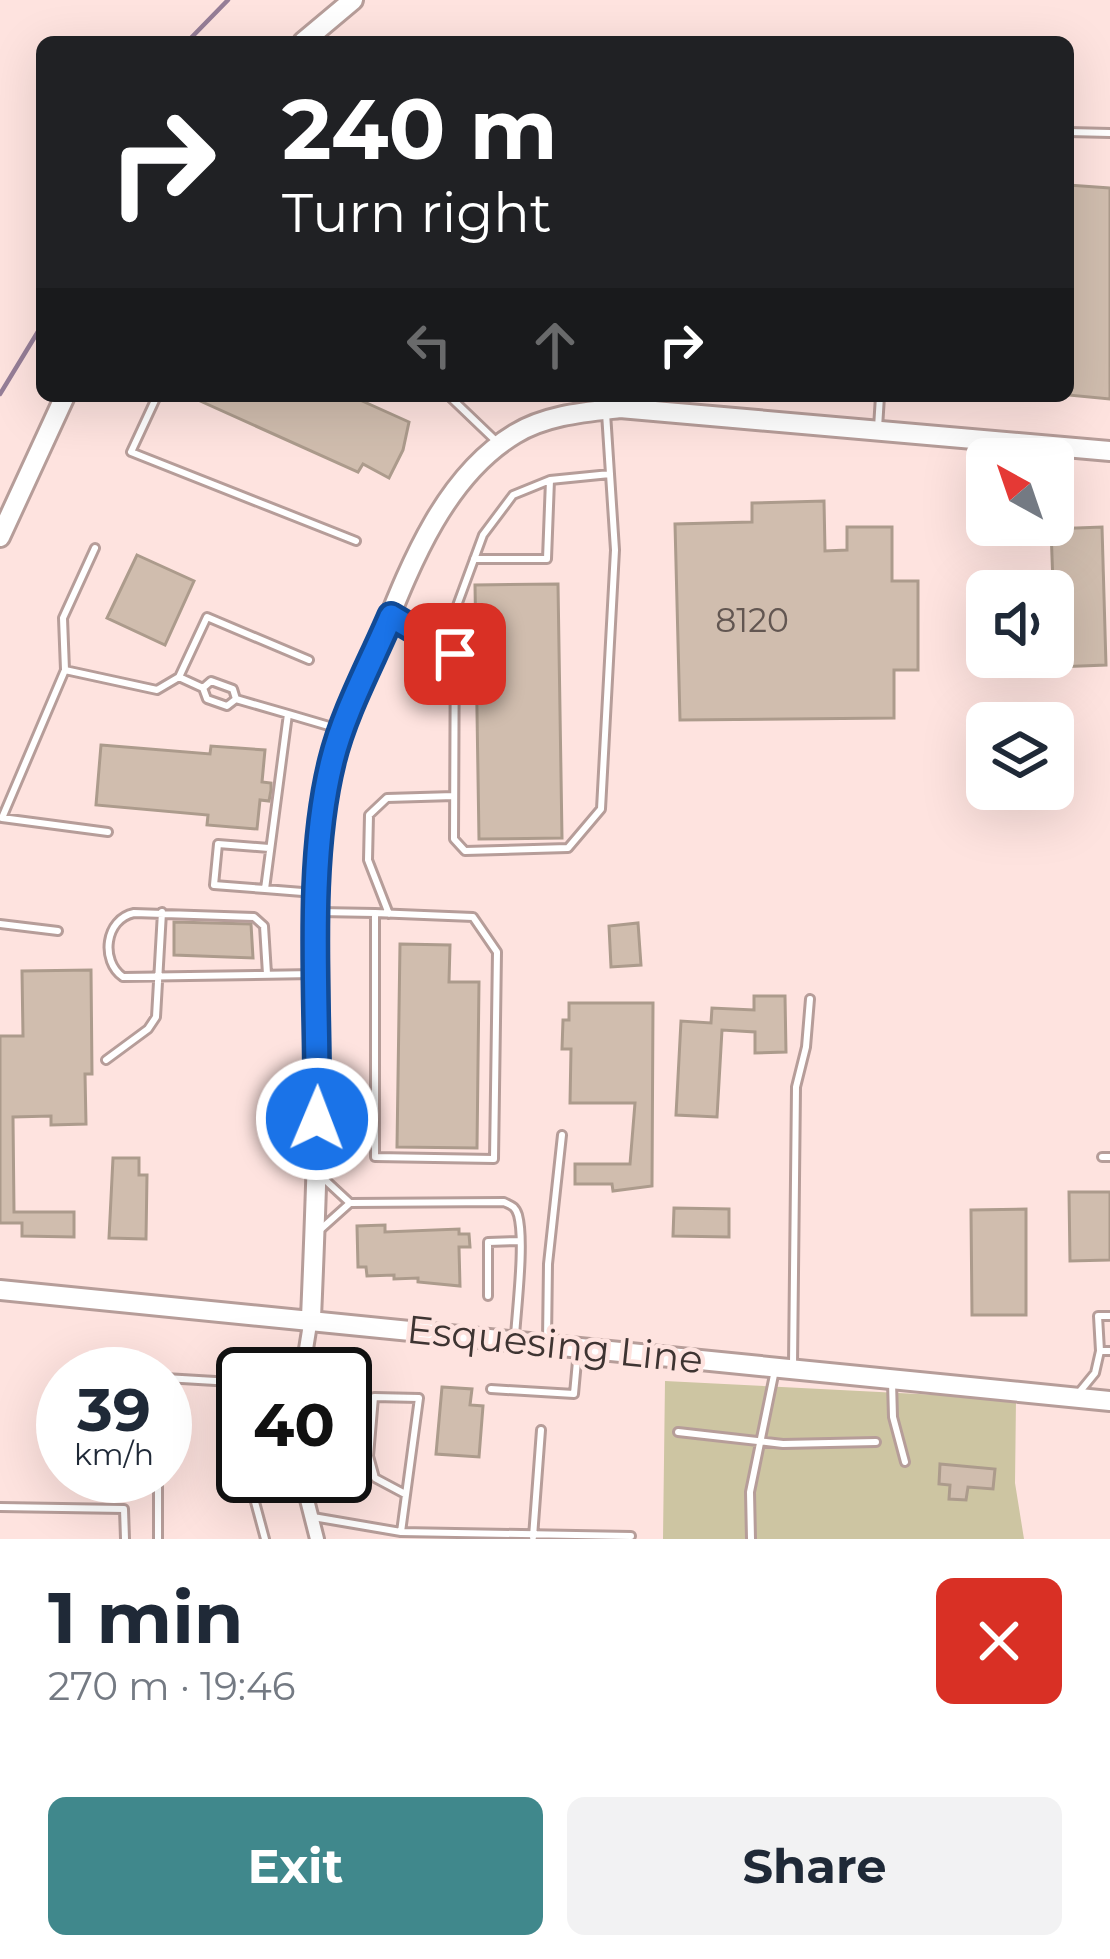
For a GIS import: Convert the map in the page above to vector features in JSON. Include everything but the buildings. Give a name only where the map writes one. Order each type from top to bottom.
[{"type":"street","points":[[310,36],[353,0]]},
{"type":"street","points":[[0,537],[62,402]]},
{"type":"street","points":[[306,1347],[317,1172],[318,903],[322,820],[332,760],[413,564],[450,497],[500,444],[519,431],[570,414],[605,410],[699,412],[1110,452]]},
{"type":"street","name":"Esquesing Line","points":[[0,1290],[1110,1401]]},
{"type":"street","points":[[307,1503],[317,1539]]},
{"type":"lane","points":[[1074,132],[1110,133]]},
{"type":"lane","points":[[154,402],[131,452],[356,541]]},
{"type":"lane","points":[[455,402],[500,444]]},
{"type":"lane","points":[[878,430],[880,402]]},
{"type":"lane","points":[[605,410],[610,474],[615,550],[602,808],[568,848],[465,850],[454,838],[455,611],[483,535],[513,495],[550,480],[610,474]]},
{"type":"lane","points":[[474,559],[547,559],[550,480]]},
{"type":"lane","points":[[95,548],[63,618],[65,670],[2,818],[108,832]]},
{"type":"lane","points":[[391,616],[455,654]]},
{"type":"lane","points":[[65,670],[158,690],[179,677],[207,617],[309,660]]},
{"type":"lane","points":[[179,677],[202,688],[207,699],[226,706],[236,699]]},
{"type":"lane","points":[[202,688],[212,681],[222,684],[233,689],[236,699]]},
{"type":"lane","points":[[236,699],[343,730]]},
{"type":"lane","points":[[265,889],[288,714]]},
{"type":"lane","points":[[389,914],[368,860],[369,815],[387,798],[455,796]]},
{"type":"lane","points":[[268,848],[218,844],[214,885],[265,889],[375,913],[473,917],[497,952],[494,1159],[375,1157],[375,913]]},
{"type":"lane","points":[[267,974],[264,926],[259,919],[162,912],[123,915],[110,930],[111,963],[118,975],[318,974]]},
{"type":"lane","points":[[106,1060],[148,1029],[156,1017],[162,912]]},
{"type":"lane","points":[[0,924],[58,931]]},
{"type":"lane","points":[[751,1539],[750,1492],[760,1440],[784,1368],[796,1087],[806,1047],[810,998]]},
{"type":"lane","points":[[317,1119],[375,1120]]},
{"type":"lane","points":[[547,1343],[548,1264],[562,1135]]},
{"type":"lane","points":[[317,1172],[350,1203]]},
{"type":"lane","points":[[314,1235],[350,1203],[504,1202],[518,1214],[515,1340]]},
{"type":"lane","points":[[488,1296],[488,1242],[519,1241]]},
{"type":"lane","points":[[1076,1397],[1105,1351],[1098,1316],[1110,1316]]},
{"type":"lane","points":[[491,1389],[574,1394],[579,1346]]},
{"type":"lane","points":[[892,1378],[893,1417],[905,1462]]},
{"type":"lane","points":[[400,1532],[419,1398],[374,1397],[369,1456],[375,1478],[405,1494]]},
{"type":"lane","points":[[533,1537],[542,1430]]},
{"type":"lane","points":[[679,1432],[783,1444],[877,1442]]},
{"type":"lane","points":[[158,1503],[158,1539]]},
{"type":"lane","points":[[255,1503],[265,1539]]},
{"type":"lane","points":[[0,1507],[124,1509],[125,1539]]},
{"type":"lane","points":[[309,1517],[400,1532],[631,1536]]},
{"type":"shaded area","points":[[665,1381],[1016,1399],[1015,1483],[1024,1539],[663,1539]]},
{"type":"waterway","points":[[193,36],[228,0]]},
{"type":"waterway","points":[[0,394],[36,335]]},
{"type":"route","points":[[317,1119],[318,893],[322,820],[332,760],[391,616],[455,654]]}]
